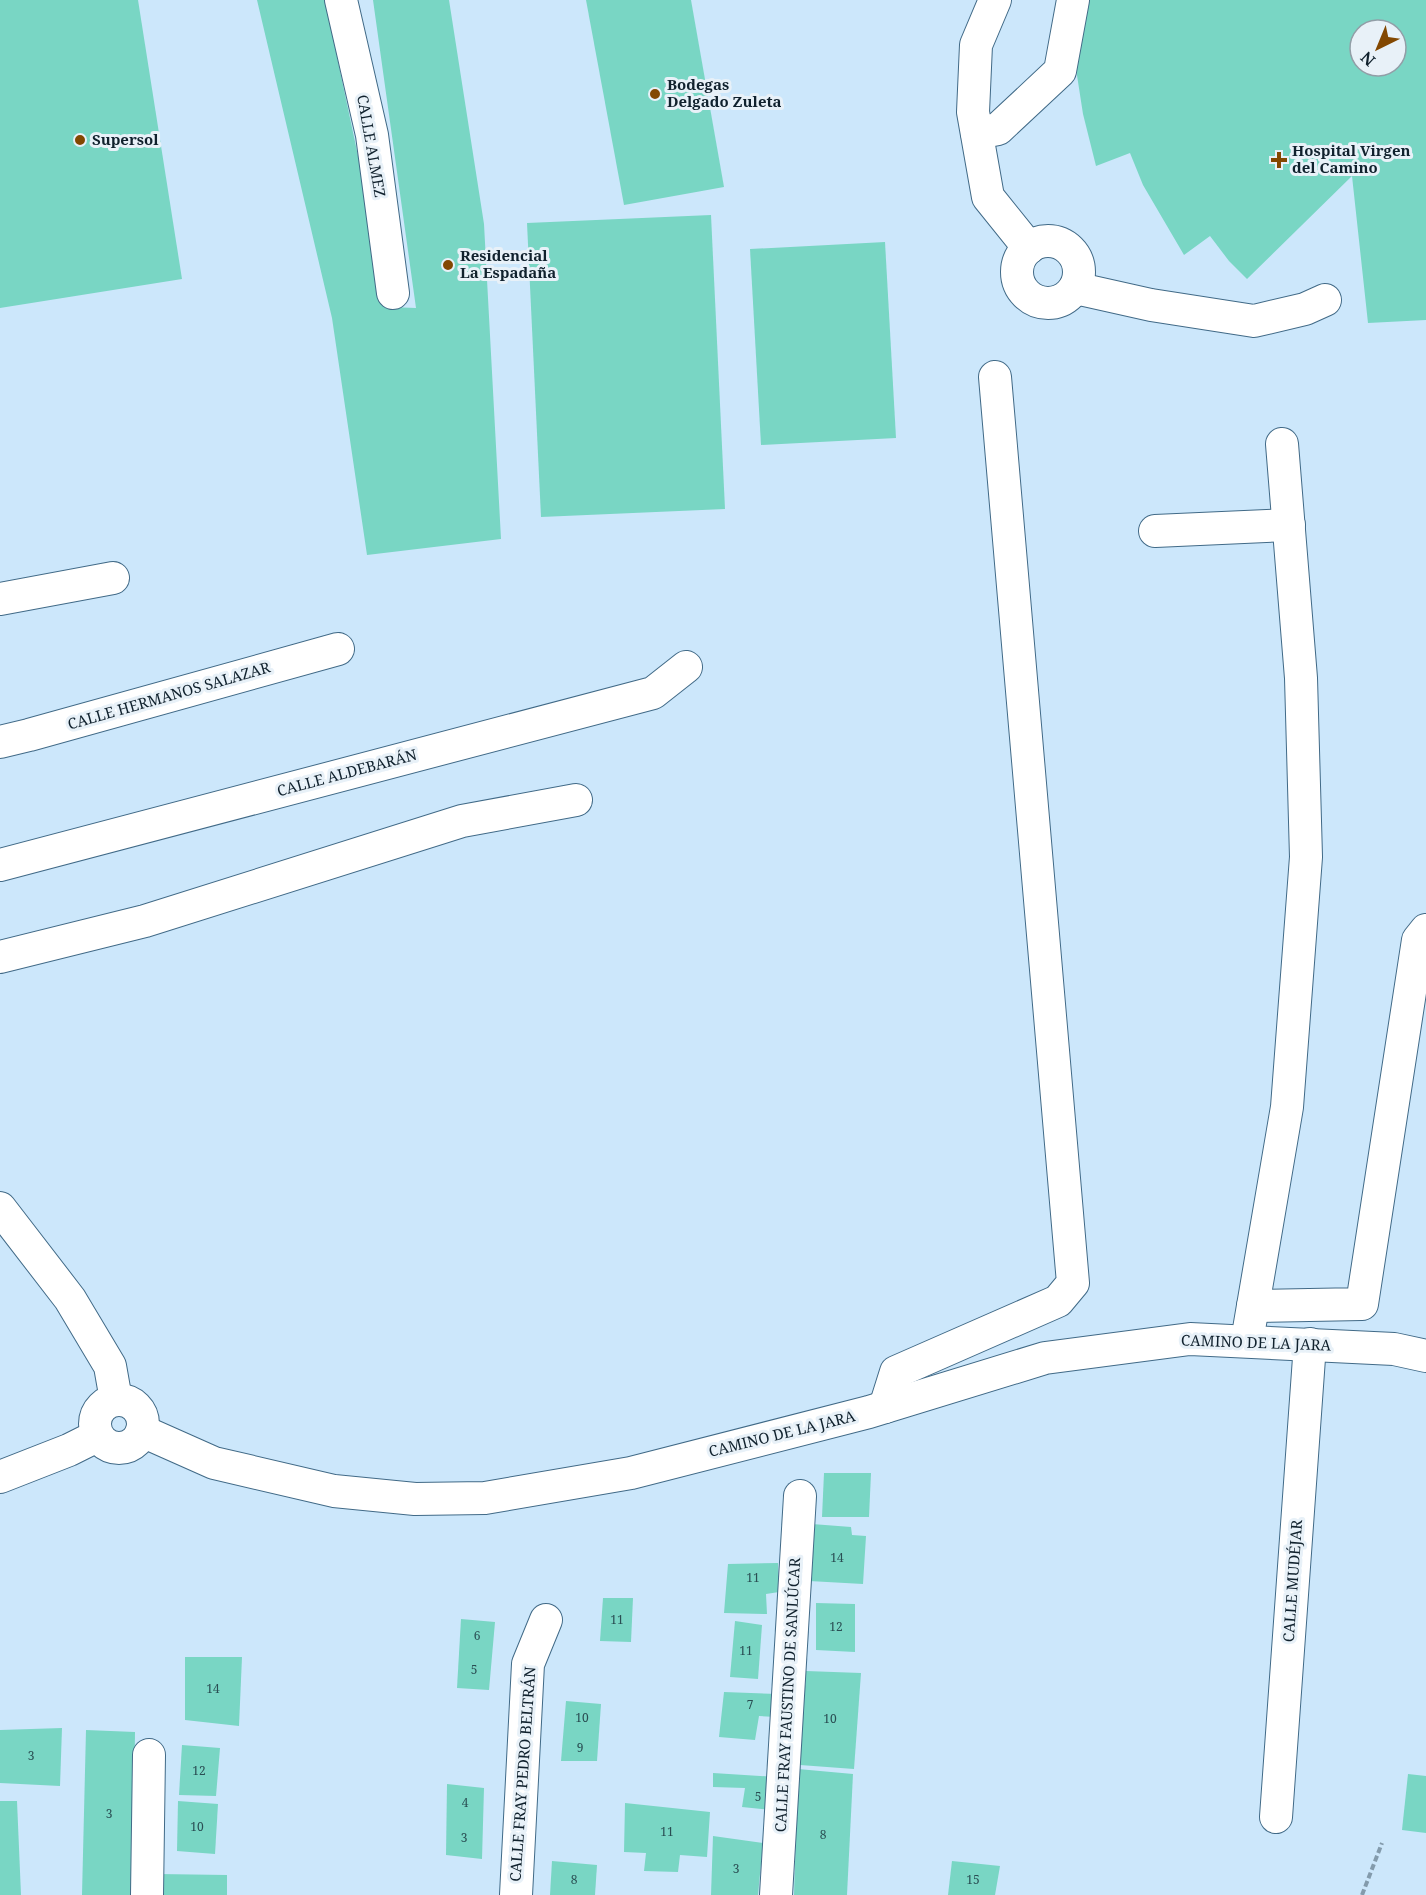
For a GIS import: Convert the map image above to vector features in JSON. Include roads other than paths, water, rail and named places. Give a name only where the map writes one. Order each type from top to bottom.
[{"type":"street","name":"CALLE ALMEZ","points":[[341,0],[372,135],[393,293]]},
{"type":"street","points":[[995,0],[976,45],[973,112],[988,197],[1029,248]]},
{"type":"street","points":[[977,133],[998,129],[1060,71],[1073,0]]},
{"type":"street","points":[[1052,241],[1064,245],[1073,253],[1078,264],[1079,276],[1075,288],[1067,297],[1056,303],[1044,303],[1033,299],[1024,291],[1018,280],[1017,268],[1021,257],[1029,248],[1040,242],[1052,241]]},
{"type":"street","points":[[1075,288],[1151,305],[1254,321],[1305,309],[1325,300]]},
{"type":"street","points":[[885,1407],[896,1372],[1058,1301],[1073,1283],[994,377]]},
{"type":"street","points":[[1247,1341],[1287,1107],[1306,857],[1301,678],[1282,444]]},
{"type":"street","points":[[1155,531],[1289,525]]},
{"type":"street","points":[[0,599],[113,578]]},
{"type":"street","name":"CALLE HERMANOS SALAZAR","points":[[0,742],[338,649]]},
{"type":"street","name":"CALLE ALDEBARÁN","points":[[0,865],[653,693],[686,667]]},
{"type":"street","points":[[0,957],[145,921],[462,821],[576,800]]},
{"type":"street","points":[[1253,1306],[1362,1304],[1418,940],[1426,930]]},
{"type":"street","points":[[0,1208],[70,1299],[110,1366],[116,1400]]},
{"type":"street","name":"CAMINO DE LA JARA","points":[[142,1431],[214,1463],[334,1491],[415,1499],[485,1498],[630,1473],[885,1407],[1045,1358],[1190,1339],[1394,1348],[1426,1356]]},
{"type":"street","name":"CALLE MUDÉJAR","points":[[1276,1817],[1310,1344]]},
{"type":"street","points":[[116,1400],[125,1401],[134,1405],[140,1412],[143,1421],[142,1431],[131,1446],[122,1449],[112,1448],[103,1444],[97,1436],[94,1427],[95,1418],[99,1409],[107,1403],[116,1400]]},
{"type":"street","points":[[0,1477],[69,1450],[97,1436]]},
{"type":"street","name":"CALLE FRAY FAUSTINO DE SANLÚCAR","points":[[776,1895],[800,1496]]},
{"type":"street","name":"CALLE FRAY PEDRO BELTRÁN","points":[[516,1895],[528,1664],[546,1620]]},
{"type":"street","points":[[147,1895],[149,1755]]},
{"type":"place","name":"Bodegas Delgado Zuleta","points":[[655,94]]},
{"type":"place","name":"Supersol","points":[[80,140]]},
{"type":"place","name":"Hospital Virgen del Camino","points":[[1279,160]]},
{"type":"place","name":"Residencial La Espadaña","points":[[448,265]]}]
